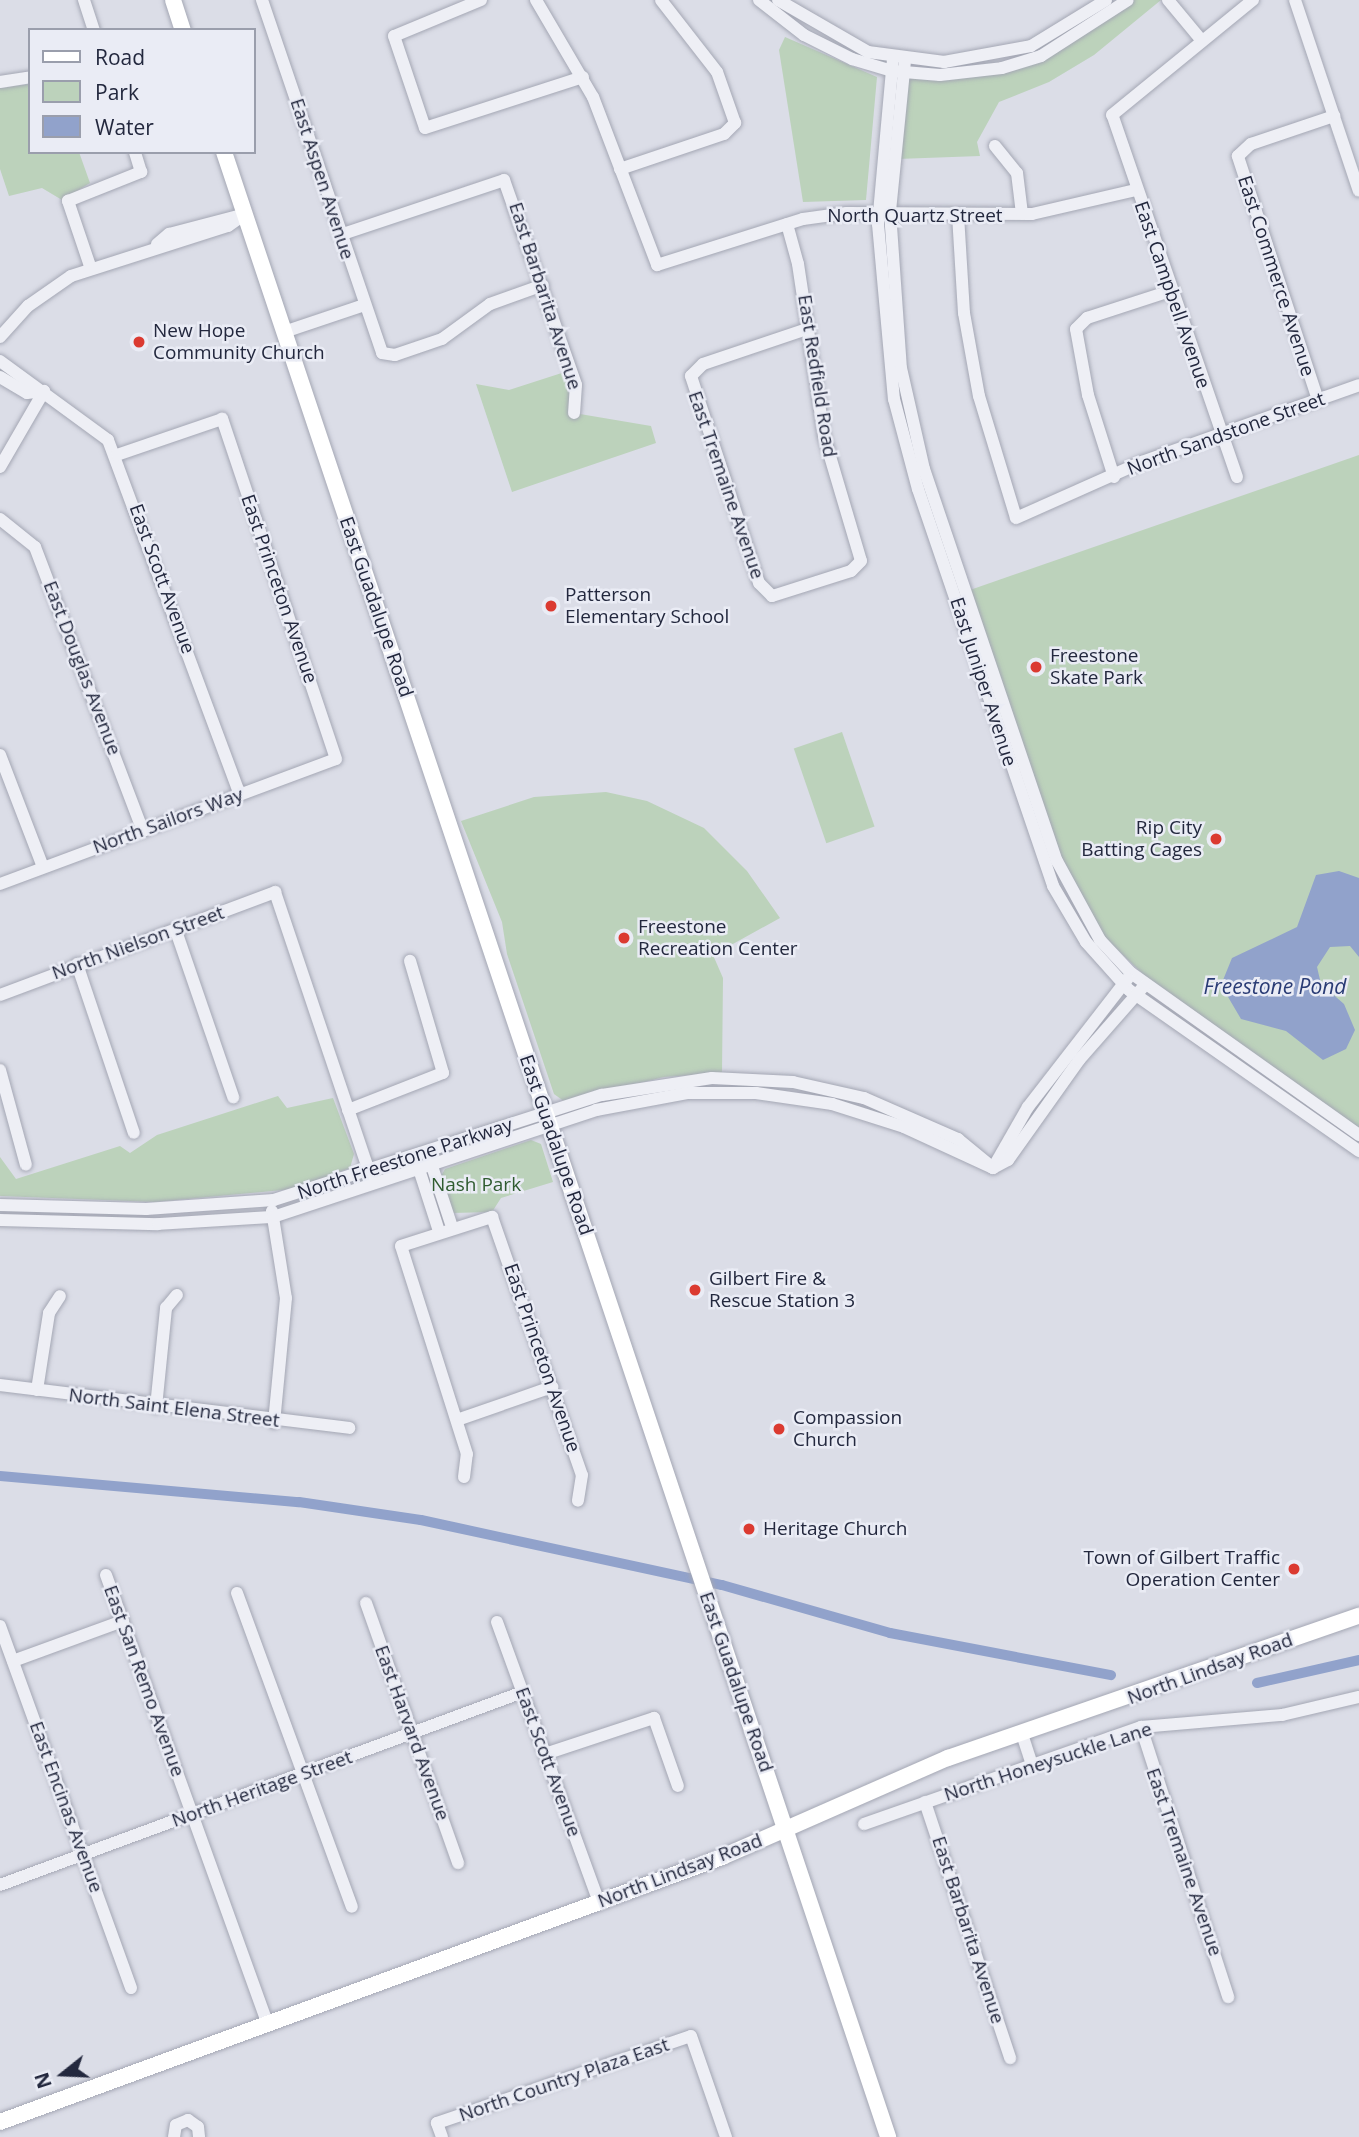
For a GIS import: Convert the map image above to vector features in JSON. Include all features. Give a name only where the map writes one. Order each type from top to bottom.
[{"type":"main road","points":[[173,0],[182,28]]},
{"type":"main road","name":"East Guadalupe Road","points":[[225,154],[888,2137]]},
{"type":"main road","name":"North Lindsay Road","points":[[0,2122],[599,1902],[786,1829],[887,1782],[1359,1616]]},
{"type":"street","points":[[84,0],[93,28]]},
{"type":"street","name":"East Aspen Avenue","points":[[262,0],[364,305],[385,355],[442,339],[490,304],[543,285]]},
{"type":"street","points":[[481,0],[394,36],[425,128],[583,77]]},
{"type":"street","points":[[536,0],[583,77],[620,169],[734,127],[717,72],[661,0]]},
{"type":"street","points":[[759,0],[819,44],[899,66],[961,75],[1024,62],[1075,39],[1128,0]]},
{"type":"street","points":[[778,0],[835,37],[899,66],[960,61],[1013,52],[1075,24],[1106,0]]},
{"type":"street","points":[[1168,0],[1202,41],[1253,0]]},
{"type":"street","points":[[1295,0],[1359,191]]},
{"type":"street","name":"East Campbell Avenue","points":[[1202,41],[1113,111],[1136,190],[1218,434],[1237,477]]},
{"type":"street","name":"East Juniper Avenue","points":[[899,66],[884,212],[893,301],[908,401],[961,594],[1053,886],[1086,942],[1123,985],[1359,1151]]},
{"type":"street","points":[[0,82],[28,77]]},
{"type":"street","name":"East Commerce Avenue","points":[[1318,400],[1240,151],[1334,116]]},
{"type":"street","points":[[995,146],[1017,173],[1022,215]]},
{"type":"street","points":[[90,266],[68,201],[141,172],[136,154]]},
{"type":"street","name":"North Quartz Street","points":[[620,169],[657,265],[787,224],[884,212],[1022,215],[1136,190]]},
{"type":"street","name":"East Barbarita Avenue","points":[[340,235],[504,180],[543,285],[578,392],[574,413]]},
{"type":"street","points":[[0,337],[35,301],[90,266],[157,244],[228,226],[245,214]]},
{"type":"street","name":"North Sandstone Street","points":[[958,215],[978,396],[1016,518],[1218,434],[1359,385]]},
{"type":"street","name":"East Redfield Road","points":[[768,595],[860,567],[824,436],[787,224]]},
{"type":"street","points":[[1114,477],[1088,395],[1078,325],[1170,291]]},
{"type":"street","points":[[284,332],[364,305]]},
{"type":"street","name":"East Tremaine Avenue","points":[[768,595],[719,465],[693,372],[807,329]]},
{"type":"street","name":"East Scott Avenue","points":[[0,361],[91,422],[117,455],[240,794]]},
{"type":"street","name":"East Scott Avenue","points":[[0,377],[27,393],[44,391]]},
{"type":"street","points":[[0,467],[44,391]]},
{"type":"street","name":"East Princeton Avenue","points":[[117,455],[222,419],[336,759]]},
{"type":"street","name":"East Douglas Avenue","points":[[0,519],[40,559],[143,831]]},
{"type":"street","name":"East Juniper Avenue","points":[[961,594],[1065,880],[1100,940],[1144,985],[1359,1135]]},
{"type":"street","points":[[0,755],[43,867]]},
{"type":"street","name":"North Sailors Way","points":[[0,884],[336,759]]},
{"type":"street","name":"North Nielson Street","points":[[0,995],[275,892],[348,1110]]},
{"type":"street","points":[[176,930],[233,1097]]},
{"type":"street","points":[[373,1185],[348,1110],[443,1073],[410,961]]},
{"type":"street","points":[[77,964],[134,1133]]},
{"type":"street","points":[[993,1168],[1034,1098],[1131,973]]},
{"type":"street","points":[[993,1168],[1008,1160],[1134,994],[1144,985]]},
{"type":"street","points":[[0,1070],[26,1165]]},
{"type":"street","name":"North Freestone Parkway","points":[[0,1205],[146,1209],[270,1201],[421,1153],[674,1081],[793,1082],[922,1120],[983,1154],[993,1168]]},
{"type":"street","name":"North Freestone Parkway","points":[[0,1220],[158,1224],[273,1217],[425,1168],[548,1119]]},
{"type":"street","points":[[421,1153],[439,1231]]},
{"type":"street","points":[[425,1168],[452,1227],[401,1246],[467,1454],[464,1477]]},
{"type":"street","points":[[270,1201],[286,1298],[274,1422]]},
{"type":"street","name":"East Princeton Avenue","points":[[452,1227],[492,1217],[582,1475],[578,1501]]},
{"type":"street","points":[[156,1407],[166,1308],[177,1295]]},
{"type":"street","points":[[37,1390],[49,1313],[60,1296]]},
{"type":"street","name":"North Saint Elena Street","points":[[0,1385],[274,1422],[349,1428]]},
{"type":"street","points":[[457,1420],[552,1387]]},
{"type":"street","name":"East San Remo Avenue","points":[[106,1575],[268,2024]]},
{"type":"street","points":[[237,1593],[352,1907]]},
{"type":"street","name":"East Harvard Avenue","points":[[366,1603],[458,1863]]},
{"type":"street","points":[[13,1661],[123,1621]]},
{"type":"street","name":"East Scott Avenue","points":[[497,1622],[599,1902]]},
{"type":"street","name":"East Encinas Avenue","points":[[0,1626],[131,1988]]},
{"type":"street","name":"North Heritage Street","points":[[0,1885],[523,1692]]},
{"type":"street","name":"North Honeysuckle Lane","points":[[864,1824],[1140,1727],[1282,1715],[1359,1697]]},
{"type":"street","points":[[545,1754],[654,1718],[678,1786]]},
{"type":"street","name":"East Tremaine Avenue","points":[[1140,1727],[1228,1997]]},
{"type":"street","points":[[1022,1734],[1032,1765]]},
{"type":"street","name":"East Barbarita Avenue","points":[[925,1802],[1010,2058]]},
{"type":"street","name":"North Country Plaza East","points":[[442,2137],[437,2123],[691,2036],[726,2137]]},
{"type":"street","points":[[174,2137],[176,2125],[188,2120],[198,2127],[199,2137]]},
{"type":"green space","points":[[1117,0],[1161,0],[1094,55],[1049,82],[999,102],[977,142],[980,156],[897,159],[905,67],[946,70],[1016,60],[1054,44]]},
{"type":"green space","points":[[785,37],[877,77],[866,200],[803,202],[779,50]]},
{"type":"green space","points":[[28,84],[28,154],[80,154],[90,183],[62,200],[42,188],[9,196],[0,169],[0,88]]},
{"type":"green space","points":[[571,370],[574,413],[651,426],[656,443],[512,492],[476,384],[509,390]]},
{"type":"green space","points":[[1359,455],[1359,1129],[1162,992],[1102,935],[1061,856],[970,590]]},
{"type":"green space","points":[[842,732],[875,827],[826,843],[794,749]]},
{"type":"green space","name":"Freestone Recreation Center","points":[[606,792],[647,801],[704,828],[747,871],[780,918],[713,955],[723,978],[722,1073],[664,1077],[565,1102],[554,1094],[507,954],[502,922],[461,821],[534,797]]},
{"type":"green space","points":[[278,1096],[287,1108],[333,1098],[354,1154],[350,1168],[293,1189],[155,1202],[0,1196],[0,1157],[16,1179],[120,1146],[130,1153],[157,1135]]},
{"type":"green space","name":"Nash Park","points":[[531,1140],[541,1144],[553,1182],[501,1198],[492,1212],[452,1213],[440,1178],[445,1169]]},
{"type":"water","name":"Freestone Pond","points":[[1339,871],[1359,878],[1359,957],[1350,946],[1330,947],[1317,967],[1321,984],[1344,1004],[1355,1030],[1346,1049],[1323,1060],[1286,1031],[1241,1019],[1221,985],[1232,958],[1297,927],[1316,875]]},
{"type":"waterway","points":[[0,1476],[299,1502],[421,1520],[722,1585],[890,1633],[1111,1675]]},
{"type":"waterway","points":[[1257,1683],[1359,1660]]},
{"type":"place","name":"New Hope Community Church","points":[[139,342]]},
{"type":"place","name":"Patterson Elementary School","points":[[551,606]]},
{"type":"place","name":"Freestone Skate Park","points":[[1036,667]]},
{"type":"place","name":"Rip City Batting Cages","points":[[1216,839]]},
{"type":"place","name":"Freestone Recreation Center","points":[[624,938]]},
{"type":"place","name":"Gilbert Fire & Rescue Station 3","points":[[695,1290]]},
{"type":"place","name":"Compassion Church","points":[[779,1429]]},
{"type":"place","name":"Heritage Church","points":[[749,1529]]},
{"type":"place","name":"Town of Gilbert Traffic Operation Center","points":[[1294,1569]]}]
